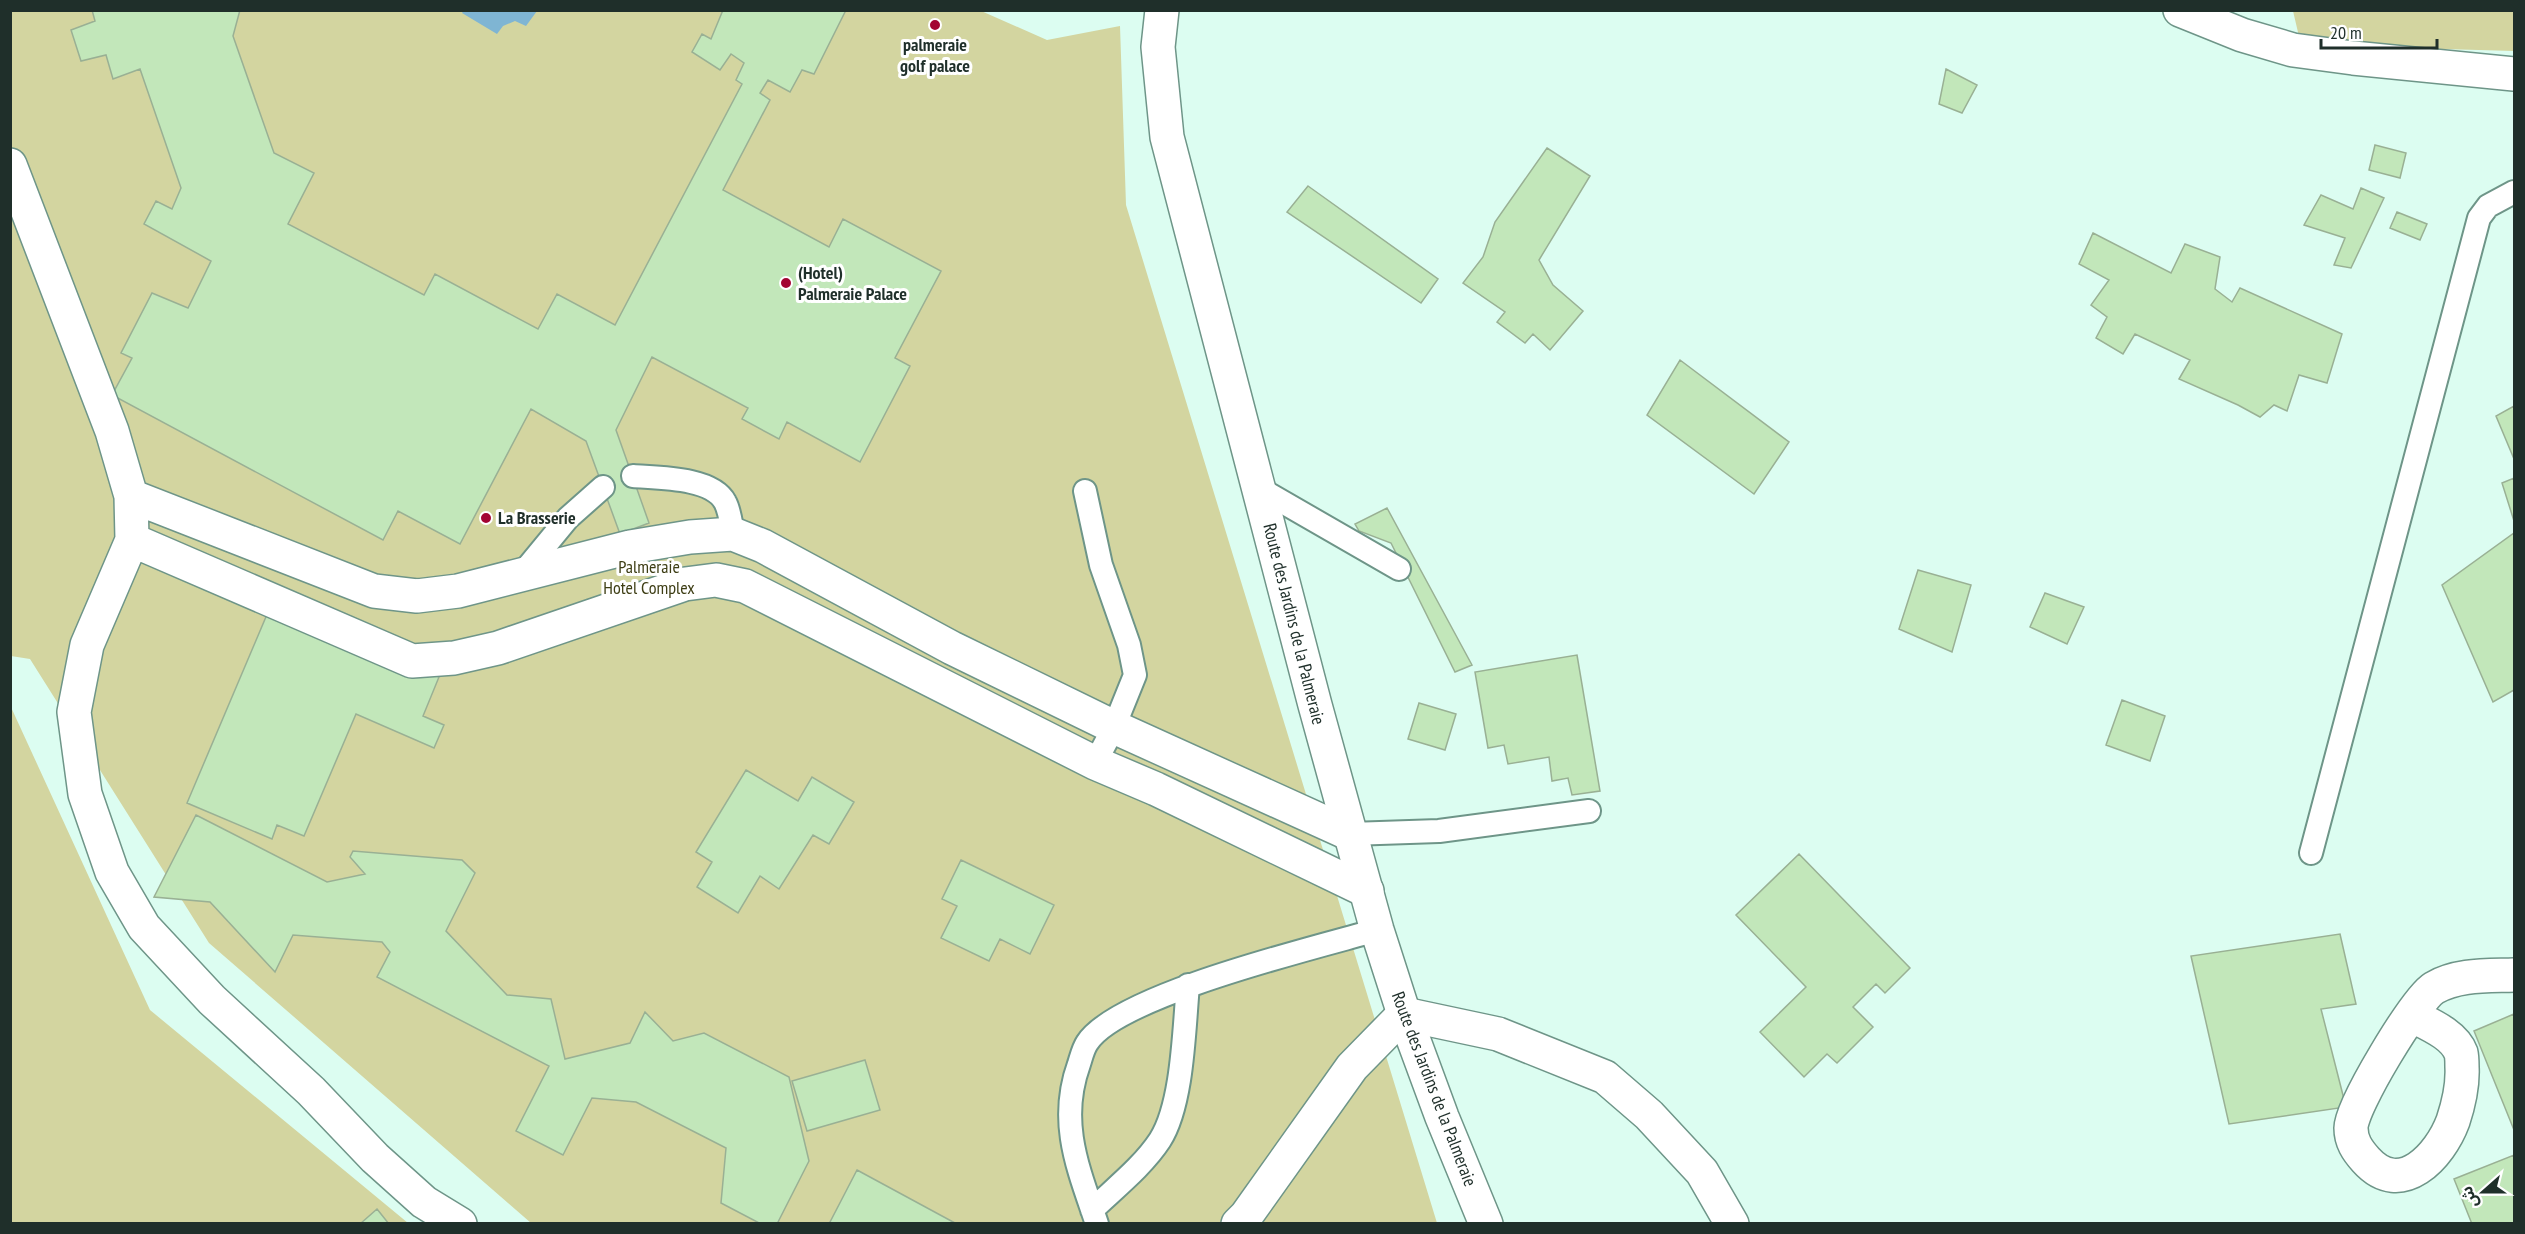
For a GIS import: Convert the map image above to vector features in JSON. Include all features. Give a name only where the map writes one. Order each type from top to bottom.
[{"type":"street","name":"Route des Jardins de la Palmeraie","points":[[1162,10],[1158,47],[1167,137],[1350,834],[1404,1014],[1442,1117],[1486,1224]]},
{"type":"street","points":[[2180,10],[2242,35],[2294,50],[2514,74]]},
{"type":"street","points":[[10,165],[111,431],[131,496],[132,540],[87,645],[74,712],[85,795],[112,872],[144,927],[212,1000],[311,1090],[375,1158],[424,1202],[460,1224]]},
{"type":"street","points":[[131,496],[374,591],[417,596],[458,591],[630,547],[690,537],[734,534],[763,546],[952,648],[1114,727],[1350,834]]},
{"type":"street","points":[[132,540],[412,661],[454,658],[498,648],[685,584],[716,580],[745,586],[1095,763],[1156,789],[1367,891]]},
{"type":"street","points":[[938,684],[952,648]]},
{"type":"street","points":[[2412,1015],[2443,1031],[2461,1053],[2463,1086],[2453,1122],[2432,1158],[2415,1170],[2398,1176],[2381,1173],[2367,1161],[2354,1144],[2351,1126],[2357,1106],[2412,1015],[2432,989],[2471,976],[2514,975]]},
{"type":"street","points":[[1238,1224],[1352,1067],[1404,1014],[1498,1034],[1605,1077],[1649,1115],[1702,1172],[1732,1224]]},
{"type":"lane","points":[[2311,853],[2479,218],[2488,206],[2514,192]]},
{"type":"lane","points":[[633,477],[689,481],[714,491],[725,501],[734,534]]},
{"type":"lane","points":[[521,575],[568,518],[603,487]]},
{"type":"lane","points":[[1260,489],[1399,569]]},
{"type":"lane","points":[[1084,491],[1101,565],[1129,645],[1135,675],[1114,727],[1095,763]]},
{"type":"lane","points":[[1350,834],[1439,831],[1589,811]]},
{"type":"lane","points":[[1094,1217],[1069,1128],[1071,1086],[1087,1042],[1113,1020],[1188,986],[1377,930]]},
{"type":"lane","points":[[1094,1217],[1161,1139],[1170,1116],[1177,1087],[1188,986]]},
{"type":"green space","name":"Palmeraie Hotel Complex","points":[[979,10],[1047,40],[1120,26],[1126,205],[1437,1223],[531,1223],[209,943],[30,659],[11,656],[10,11]]},
{"type":"green space","points":[[2293,11],[2514,11],[2514,51],[2301,45]]},
{"type":"green space","points":[[10,705],[150,1010],[408,1223],[11,1223]]},
{"type":"water","points":[[464,10],[537,11],[526,26],[515,21],[503,26],[497,34],[462,13]]},
{"type":"building","name":"(Hotel) Palmeraie Palace","points":[[92,10],[240,10],[233,36],[274,153],[314,173],[288,224],[424,295],[435,274],[538,329],[557,294],[615,325],[742,84],[736,80],[744,63],[731,54],[720,70],[692,52],[702,34],[711,39],[723,10],[846,10],[814,74],[802,70],[790,92],[768,80],[760,93],[770,100],[723,190],[829,247],[843,219],[941,271],[895,358],[910,366],[860,462],[787,422],[779,439],[742,419],[748,408],[652,357],[616,430],[649,523],[620,534],[586,441],[531,409],[460,544],[398,511],[383,540],[112,395],[132,358],[121,353],[152,293],[188,308],[211,261],[144,224],[156,201],[172,209],[181,188],[140,69],[113,79],[106,55],[81,61],[71,30],[95,21]]},
{"type":"building","points":[[1946,69],[1977,85],[1962,113],[1939,104]]},
{"type":"building","points":[[2375,145],[2406,153],[2400,178],[2369,170]]},
{"type":"building","points":[[1547,148],[1590,176],[1539,260],[1553,285],[1583,311],[1550,350],[1533,334],[1525,343],[1497,322],[1505,312],[1463,283],[1483,257],[1495,222]]},
{"type":"building","points":[[1308,186],[1438,279],[1421,303],[1287,212]]},
{"type":"building","points":[[2361,188],[2384,198],[2351,268],[2334,265],[2345,238],[2304,225],[2321,195],[2353,209]]},
{"type":"building","points":[[2397,212],[2427,224],[2420,240],[2390,228]]},
{"type":"building","points":[[2093,233],[2171,273],[2185,244],[2220,257],[2215,289],[2232,302],[2240,288],[2342,334],[2327,383],[2299,375],[2287,411],[2274,405],[2260,417],[2179,379],[2190,360],[2135,334],[2123,354],[2096,338],[2107,317],[2091,305],[2109,280],[2079,264]]},
{"type":"building","points":[[1680,360],[1789,442],[1754,494],[1647,415]]},
{"type":"building","points":[[2514,406],[2514,459],[2496,416]]},
{"type":"building","points":[[2514,478],[2514,521],[2502,483]]},
{"type":"building","points":[[1387,508],[1472,665],[1455,672],[1391,543],[1359,531],[1355,524]]},
{"type":"building","points":[[2514,533],[2514,690],[2493,702],[2442,585]]},
{"type":"building","points":[[1918,570],[1971,585],[1952,652],[1899,629]]},
{"type":"building","points":[[2045,593],[2084,607],[2067,644],[2030,627]]},
{"type":"building","points":[[271,605],[439,677],[423,716],[444,725],[434,748],[356,714],[304,836],[277,825],[272,839],[187,803]]},
{"type":"building","points":[[1577,655],[1600,791],[1572,795],[1568,778],[1552,781],[1549,757],[1508,764],[1504,745],[1488,748],[1475,672]]},
{"type":"building","points":[[2122,700],[2165,716],[2150,761],[2106,745]]},
{"type":"building","points":[[1419,703],[1456,714],[1445,750],[1408,739]]},
{"type":"building","points":[[746,770],[798,801],[812,777],[854,802],[829,844],[813,835],[779,889],[760,876],[738,913],[697,887],[712,862],[696,852]]},
{"type":"building","points":[[196,815],[327,882],[365,874],[350,857],[353,851],[462,860],[475,873],[446,931],[507,995],[551,999],[565,1059],[630,1043],[645,1012],[673,1041],[704,1033],[789,1077],[809,1161],[777,1224],[761,1224],[721,1203],[726,1148],[636,1102],[592,1098],[563,1155],[516,1131],[549,1066],[377,977],[390,952],[382,942],[293,935],[275,972],[210,902],[154,897]]},
{"type":"building","points":[[1799,854],[1910,968],[1885,993],[1876,984],[1853,1007],[1873,1027],[1837,1063],[1827,1054],[1804,1077],[1760,1032],[1806,987],[1736,915]]},
{"type":"building","points":[[961,860],[1054,905],[1030,954],[1000,939],[989,961],[941,938],[957,906],[942,899]]},
{"type":"building","points":[[2340,934],[2356,1004],[2321,1009],[2346,1107],[2229,1124],[2191,956]]},
{"type":"building","points":[[2514,1014],[2514,1130],[2474,1031]]},
{"type":"building","points":[[865,1060],[880,1110],[807,1131],[792,1081]]},
{"type":"building","points":[[2514,1155],[2514,1224],[2472,1224],[2454,1179]]},
{"type":"building","points":[[857,1170],[955,1223],[829,1224]]},
{"type":"building","points":[[377,1209],[389,1224],[360,1224]]},
{"type":"place","name":"palmeraie golf palace","points":[[935,25]]},
{"type":"place","name":"(Hotel) Palmeraie Palace","points":[[786,283]]},
{"type":"place","name":"La Brasserie","points":[[486,518]]}]
